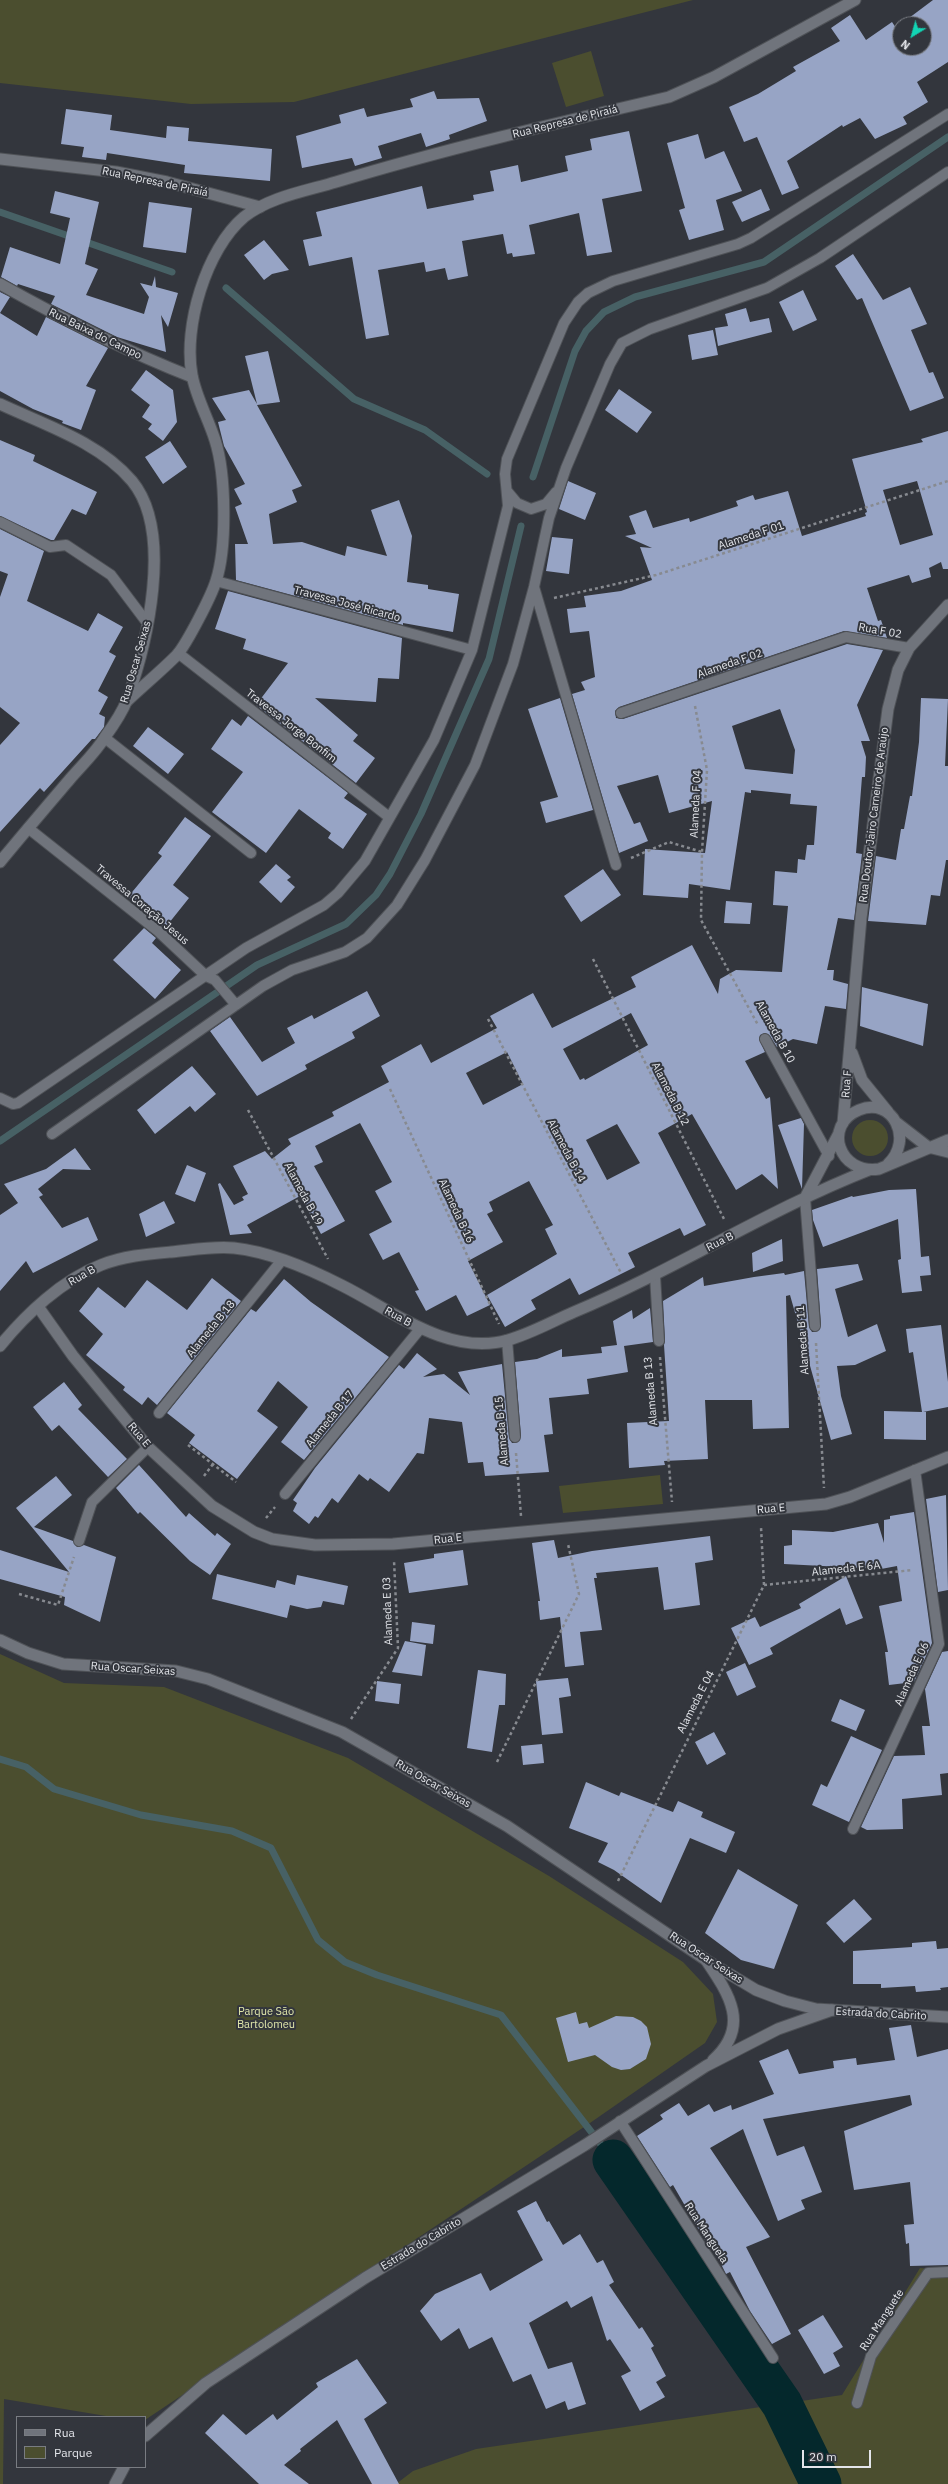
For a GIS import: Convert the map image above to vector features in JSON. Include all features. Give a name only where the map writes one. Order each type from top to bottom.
[{"type":"street","name":"Rua Represa de Piraiá","points":[[126,702],[178,653],[192,630],[216,581],[223,523],[222,479],[216,443],[192,377],[190,341],[194,315],[210,266],[235,227],[260,207],[370,172],[669,97],[714,77],[856,0]]},
{"type":"street","name":"Rua Represa de Piraiá","points":[[0,160],[116,172],[166,182],[260,207]]},
{"type":"street","name":"Rua Baixa do Campo","points":[[0,284],[47,311],[142,357],[192,377]]},
{"type":"street","name":"Rua Oscar Seixas","points":[[0,404],[95,448],[115,463],[133,482],[143,500],[149,522],[156,564],[148,624],[126,702],[105,738],[0,862]]},
{"type":"street","name":"Rua Doutor Jairo Carneiro de Araújo","points":[[850,1044],[861,918],[888,709],[898,670],[909,648],[948,605]]},
{"type":"street","points":[[850,1044],[862,1080],[893,1119],[900,1131],[900,1145],[895,1158],[888,1164]]},
{"type":"street","name":"Rua F","points":[[841,1128],[850,1044]]},
{"type":"street","points":[[805,1198],[828,1156],[841,1128],[850,1115],[859,1110],[880,1110],[928,1147],[948,1152]]},
{"type":"street","points":[[841,1128],[839,1144],[842,1154],[849,1162],[858,1168],[869,1170],[948,1140]]},
{"type":"street","name":"Rua B","points":[[0,1346],[63,1286],[102,1264],[143,1255],[233,1248],[251,1251],[282,1260],[343,1286],[420,1329],[464,1341],[490,1342],[507,1340],[629,1289],[805,1198],[869,1170]]},
{"type":"street","name":"Rua E","points":[[39,1308],[73,1356],[148,1447],[212,1506],[254,1532],[272,1539],[315,1545],[393,1544],[826,1504],[948,1457]]},
{"type":"street","name":"Rua Oscar Seixas","points":[[0,1640],[28,1653],[63,1664],[176,1672],[208,1679],[342,1732],[507,1826],[611,1894],[706,1960],[756,1990],[796,2004],[832,2010]]},
{"type":"street","name":"Estrada do Cabrito","points":[[706,1960],[730,1997],[734,2020],[732,2032],[727,2043],[706,2066]]},
{"type":"street","name":"Estrada do Cabrito","points":[[146,2435],[206,2383],[358,2282],[585,2144],[706,2066],[778,2029],[832,2010],[948,2017]]},
{"type":"street","points":[[115,2484],[123,2468]]},
{"type":"lane","points":[[0,1098],[13,1104],[18,1103],[211,978],[246,948],[324,905],[338,893],[365,861],[434,740],[472,650],[507,515],[507,491],[504,466],[570,311],[588,293],[613,281],[738,244],[752,238],[948,114]]},
{"type":"lane","points":[[52,1134],[233,1001],[292,970],[333,957],[354,947],[378,929],[397,905],[425,860],[475,765],[513,664],[534,587],[549,518],[558,490],[610,364],[622,343],[650,329],[767,288],[820,258],[948,172]]},
{"type":"lane","points":[[507,491],[522,506],[531,508],[546,504],[558,490]]},
{"type":"lane","points":[[0,522],[50,547],[66,545],[111,575],[148,624]]},
{"type":"lane","name":"Travessa José Ricardo","points":[[216,581],[472,650]]},
{"type":"lane","points":[[534,587],[616,865]]},
{"type":"lane","name":"Rua F 02","points":[[846,637],[909,648]]},
{"type":"lane","name":"Alameda F 02","points":[[621,712],[846,637]]},
{"type":"lane","name":"Travessa Jorge Bonfim","points":[[178,653],[389,817]]},
{"type":"lane","points":[[105,738],[251,853]]},
{"type":"lane","name":"Travessa Coração Jesus","points":[[28,828],[158,931],[211,978],[233,1001]]},
{"type":"lane","name":"Alameda B 10","points":[[765,1039],[828,1156]]},
{"type":"lane","name":"Alameda B 11","points":[[805,1198],[815,1326]]},
{"type":"lane","name":"Alameda B 18","points":[[159,1413],[282,1260]]},
{"type":"lane","name":"Alameda B 13","points":[[655,1276],[659,1341]]},
{"type":"lane","name":"Alameda B 17","points":[[285,1494],[420,1329]]},
{"type":"lane","name":"Alameda B 15","points":[[507,1340],[515,1437]]},
{"type":"lane","points":[[79,1541],[92,1502],[148,1447]]},
{"type":"lane","name":"Alameda E 06","points":[[853,1829],[939,1644],[915,1470]]},
{"type":"lane","name":"Rua Manguela","points":[[617,2123],[773,2358]]},
{"type":"lane","name":"Rua Manguete","points":[[857,2403],[871,2356],[928,2273],[948,2272]]},
{"type":"path","name":"Alameda F 01","points":[[557,598],[656,575],[948,481]]},
{"type":"path","name":"Alameda F 04","points":[[690,690],[707,770],[702,852],[701,920]]},
{"type":"path","points":[[616,865],[669,842],[702,852]]},
{"type":"path","name":"Alameda B 10","points":[[701,920],[765,1039]]},
{"type":"path","name":"Alameda B 12","points":[[593,959],[732,1236]]},
{"type":"path","name":"Alameda B 14","points":[[488,1019],[629,1289]]},
{"type":"path","name":"Alameda B 16","points":[[390,1089],[507,1340]]},
{"type":"path","name":"Alameda B 19","points":[[248,1110],[343,1286]]},
{"type":"path","name":"Alameda B 11","points":[[815,1326],[824,1482]]},
{"type":"path","name":"Alameda B 13","points":[[659,1341],[672,1504]]},
{"type":"path","name":"Alameda B 15","points":[[515,1437],[521,1519]]},
{"type":"path","points":[[188,1445],[236,1482]]},
{"type":"path","points":[[201,1480],[213,1464]]},
{"type":"path","points":[[265,1519],[285,1494]]},
{"type":"path","name":"Alameda E 04","points":[[611,1894],[764,1585],[760,1510]]},
{"type":"path","points":[[497,1762],[579,1594],[565,1528]]},
{"type":"path","name":"Alameda E 03","points":[[342,1732],[398,1648],[393,1544]]},
{"type":"path","points":[[19,1594],[58,1605],[70,1568]]},
{"type":"path","name":"Alameda E 6A","points":[[764,1585],[929,1568]]},
{"type":"green space","points":[[0,0],[693,0],[294,102],[191,104],[0,83]]},
{"type":"green space","points":[[591,51],[604,96],[566,107],[552,63]]},
{"type":"green space","points":[[874,1120],[883,1125],[887,1131],[887,1145],[883,1151],[874,1156],[866,1156],[857,1151],[853,1145],[852,1134],[857,1125],[863,1121]]},
{"type":"green space","points":[[660,1475],[663,1504],[563,1513],[559,1486]]},
{"type":"green space","name":"Parque São Bartolomeu","points":[[0,1654],[64,1683],[164,1687],[348,1758],[549,1876],[683,1962],[713,1994],[717,2022],[705,2043],[590,2123],[146,2419],[146,2416],[106,2416],[4,2399],[3,2484],[0,2484]]},
{"type":"green space","points":[[920,2268],[948,2271],[948,2484],[396,2484],[413,2471],[476,2449],[842,2395]]},
{"type":"building","points":[[933,0],[948,0],[948,62],[917,82],[928,102],[903,117],[907,124],[875,139],[860,118],[843,127],[842,125],[787,161],[799,188],[782,195],[757,137],[744,142],[729,107],[758,94],[796,71],[793,67],[840,41],[831,28],[850,15],[866,40],[892,22],[892,56],[932,56],[932,16],[912,16]]},
{"type":"building","points":[[434,91],[437,99],[479,98],[487,121],[449,135],[450,139],[426,147],[421,133],[378,146],[382,158],[355,166],[352,158],[302,168],[296,136],[341,123],[339,115],[364,108],[367,117],[413,107],[410,99]]},
{"type":"building","points":[[66,109],[112,115],[110,130],[166,138],[167,126],[189,128],[188,141],[272,149],[270,181],[184,173],[185,165],[107,153],[106,160],[82,157],[84,147],[61,144]]},
{"type":"building","points":[[629,131],[642,191],[602,199],[612,252],[587,256],[579,213],[529,225],[535,254],[513,257],[512,253],[507,254],[503,234],[462,241],[468,276],[448,280],[445,268],[426,272],[424,262],[378,270],[389,335],[366,339],[352,257],[309,266],[303,240],[322,236],[316,212],[422,186],[427,209],[474,200],[473,195],[494,191],[490,171],[518,165],[521,182],[568,171],[565,156],[592,150],[590,139]]},
{"type":"building","points":[[698,134],[705,159],[724,151],[742,191],[716,200],[724,230],[689,240],[679,210],[685,208],[667,143]]},
{"type":"building","points":[[761,189],[770,210],[742,222],[732,202]]},
{"type":"building","points":[[55,191],[99,202],[85,264],[98,269],[86,295],[144,314],[149,297],[140,283],[152,286],[155,276],[156,287],[178,293],[168,327],[161,315],[166,352],[117,337],[51,304],[55,296],[18,284],[17,286],[1,277],[10,247],[60,264],[70,218],[50,213]]},
{"type":"building","points":[[149,202],[192,208],[186,253],[143,247]]},
{"type":"building","points":[[264,240],[289,270],[272,274],[264,280],[244,255]]},
{"type":"building","points":[[853,254],[883,300],[910,287],[927,324],[911,330],[929,373],[933,372],[944,398],[910,411],[862,298],[857,300],[835,266]]},
{"type":"building","points":[[803,290],[817,320],[793,331],[779,302]]},
{"type":"building","points":[[0,292],[10,297],[0,313]]},
{"type":"building","points":[[746,308],[750,322],[769,318],[772,332],[718,346],[715,328],[728,326],[725,314]]},
{"type":"building","points":[[0,313],[37,336],[46,317],[108,348],[86,386],[96,390],[81,430],[62,423],[63,421],[33,409],[0,391]]},
{"type":"building","points":[[713,330],[718,355],[692,360],[688,335]]},
{"type":"building","points":[[268,351],[280,402],[257,405],[302,486],[292,490],[297,502],[269,514],[273,544],[302,542],[345,556],[347,546],[387,556],[371,510],[399,500],[412,536],[407,582],[428,585],[428,589],[459,594],[453,632],[403,623],[403,625],[236,580],[235,544],[248,544],[235,507],[242,504],[234,489],[245,484],[224,446],[218,422],[226,420],[212,398],[249,390],[257,404],[245,356]]},
{"type":"building","points":[[146,370],[173,390],[177,422],[163,441],[148,429],[152,424],[142,417],[150,405],[131,390]]},
{"type":"building","points":[[619,389],[652,412],[637,433],[605,410]]},
{"type":"building","points":[[948,431],[948,569],[943,569],[941,562],[929,568],[931,577],[912,583],[909,575],[867,588],[878,621],[881,620],[887,638],[844,631],[619,707],[615,711],[616,718],[623,719],[847,644],[883,650],[857,705],[870,741],[861,741],[866,757],[865,777],[862,777],[856,853],[862,854],[854,920],[838,918],[827,970],[834,970],[833,980],[848,984],[846,1009],[825,1006],[817,1044],[793,1039],[777,1047],[770,1036],[765,1033],[760,1035],[759,1039],[765,1052],[745,1061],[766,1099],[770,1097],[778,1189],[762,1174],[736,1190],[692,1114],[658,1133],[706,1225],[684,1236],[680,1228],[628,1253],[635,1267],[579,1295],[570,1278],[531,1300],[536,1309],[505,1327],[487,1295],[557,1254],[545,1229],[553,1225],[529,1181],[489,1202],[493,1211],[487,1214],[503,1242],[468,1261],[490,1305],[467,1316],[456,1295],[426,1311],[415,1291],[419,1290],[399,1252],[383,1260],[369,1234],[392,1222],[375,1191],[392,1182],[360,1123],[315,1146],[323,1162],[314,1166],[345,1221],[321,1234],[300,1196],[247,1225],[252,1233],[230,1235],[218,1184],[220,1183],[234,1205],[244,1200],[242,1197],[248,1194],[233,1166],[265,1151],[272,1159],[291,1144],[288,1139],[334,1116],[332,1112],[389,1082],[381,1066],[421,1044],[431,1063],[497,1028],[490,1016],[533,993],[552,1028],[636,987],[631,977],[692,945],[718,994],[720,979],[736,970],[782,972],[788,906],[773,905],[775,871],[797,873],[798,859],[805,860],[807,845],[814,845],[817,806],[790,804],[791,794],[751,790],[751,793],[745,792],[730,890],[689,884],[688,898],[643,895],[645,849],[705,853],[712,801],[669,813],[658,775],[617,786],[634,824],[640,822],[648,841],[619,853],[572,694],[585,690],[581,682],[595,677],[589,631],[570,633],[567,609],[586,607],[584,596],[621,591],[652,580],[640,547],[652,548],[625,536],[636,534],[629,516],[646,510],[653,528],[689,518],[690,522],[738,506],[736,501],[753,495],[755,500],[788,491],[802,536],[866,516],[865,513],[867,512],[852,459],[923,442],[921,439]],"holes":[[[917,481],[933,535],[900,545],[883,490]],[[780,709],[795,750],[793,774],[745,769],[732,726]],[[631,1013],[648,1045],[585,1080],[584,1078],[580,1080],[563,1049]],[[507,1052],[523,1084],[483,1105],[466,1073]],[[617,1124],[640,1163],[607,1180],[586,1140]]]},
{"type":"building","points":[[0,440],[35,455],[33,461],[97,492],[86,515],[72,509],[54,540],[51,540],[0,516]]},
{"type":"building","points":[[170,441],[187,467],[163,484],[145,457]]},
{"type":"building","points":[[568,481],[596,493],[585,520],[559,509]]},
{"type":"building","points":[[0,529],[44,551],[27,601],[88,631],[98,613],[123,627],[109,652],[116,656],[98,691],[108,697],[99,714],[105,717],[104,727],[95,739],[92,739],[44,792],[40,788],[0,832],[0,745],[20,723],[0,707],[0,597],[8,574],[0,571]]},
{"type":"building","points":[[552,537],[573,539],[569,574],[546,571]]},
{"type":"building","points":[[228,591],[402,638],[399,679],[378,678],[376,702],[315,698],[358,735],[353,741],[375,758],[356,783],[256,705],[288,663],[243,649],[246,639],[215,629]]},
{"type":"building","points":[[560,698],[593,810],[546,823],[540,802],[558,797],[528,709]]},
{"type":"building","points":[[921,698],[948,699],[945,766],[948,766],[948,860],[946,860],[940,896],[931,895],[926,925],[868,921],[876,856],[896,860],[901,829],[904,829],[910,796],[912,796],[919,742]]},
{"type":"building","points":[[248,716],[348,793],[344,798],[367,814],[343,849],[328,838],[331,833],[299,809],[266,853],[212,812],[243,772],[211,749],[232,719],[241,726]]},
{"type":"building","points":[[148,727],[184,754],[168,774],[133,746]]},
{"type":"building","points":[[185,817],[211,836],[173,885],[189,898],[165,928],[128,897],[162,856],[158,853]]},
{"type":"building","points":[[276,864],[291,877],[287,880],[295,887],[281,903],[259,882]]},
{"type":"building","points":[[603,869],[621,895],[581,922],[564,896]]},
{"type":"building","points":[[726,901],[752,903],[750,924],[724,923]]},
{"type":"building","points":[[144,928],[156,938],[152,943],[181,970],[155,999],[113,960]]},
{"type":"building","points":[[862,987],[928,1004],[923,1046],[860,1026]]},
{"type":"building","points":[[367,991],[380,1016],[352,1032],[355,1038],[305,1065],[307,1069],[257,1096],[210,1031],[230,1017],[262,1062],[295,1043],[287,1028],[312,1015],[314,1019]]},
{"type":"building","points":[[192,1066],[216,1094],[195,1112],[190,1106],[155,1134],[137,1110]]},
{"type":"building","points":[[801,1118],[804,1124],[802,1189],[778,1125]]},
{"type":"building","points":[[75,1148],[91,1170],[63,1169],[38,1189],[43,1195],[39,1197],[62,1228],[88,1217],[98,1240],[33,1273],[26,1261],[0,1291],[0,1215],[18,1203],[4,1184],[46,1169]]},
{"type":"building","points":[[187,1165],[206,1173],[195,1202],[175,1194]]},
{"type":"building","points":[[916,1189],[921,1257],[929,1256],[931,1275],[920,1276],[922,1291],[902,1293],[898,1260],[901,1259],[898,1219],[823,1247],[813,1220],[812,1210],[852,1196],[889,1190]]},
{"type":"building","points":[[164,1201],[175,1223],[146,1237],[139,1214]]},
{"type":"building","points":[[782,1239],[783,1261],[753,1272],[752,1253]]},
{"type":"building","points":[[858,1264],[863,1280],[835,1289],[848,1337],[877,1324],[886,1351],[855,1365],[837,1366],[841,1396],[852,1434],[831,1440],[790,1295],[786,1296],[789,1428],[753,1429],[752,1400],[705,1400],[708,1459],[664,1461],[665,1465],[629,1468],[627,1423],[669,1421],[663,1301],[703,1277],[704,1286],[754,1277],[784,1273],[785,1275],[804,1271],[809,1327],[812,1332],[816,1332],[821,1325],[817,1269]]},
{"type":"building","points":[[212,1278],[241,1301],[157,1405],[148,1397],[142,1405],[123,1390],[125,1387],[86,1355],[103,1334],[79,1311],[98,1287],[125,1308],[147,1280],[187,1310]]},
{"type":"building","points":[[284,1279],[311,1302],[389,1357],[304,1460],[281,1442],[308,1407],[278,1381],[257,1411],[278,1427],[237,1479],[189,1443],[195,1435],[167,1413],[251,1309],[256,1312]]},
{"type":"building","points":[[650,1308],[653,1342],[624,1346],[628,1372],[587,1379],[589,1394],[549,1398],[553,1434],[544,1435],[549,1472],[485,1476],[483,1462],[468,1463],[462,1422],[429,1418],[424,1454],[417,1453],[389,1492],[370,1478],[368,1481],[359,1474],[338,1503],[332,1498],[318,1518],[315,1516],[309,1524],[293,1511],[297,1503],[293,1500],[315,1468],[399,1365],[404,1369],[417,1353],[437,1369],[423,1377],[444,1374],[470,1395],[458,1372],[502,1364],[509,1438],[512,1443],[516,1443],[521,1436],[515,1362],[537,1359],[562,1349],[562,1357],[602,1353],[601,1347],[617,1345],[613,1321],[632,1310],[633,1319]]},
{"type":"building","points":[[941,1325],[948,1382],[948,1407],[923,1412],[926,1412],[926,1440],[884,1439],[884,1411],[922,1412],[913,1352],[909,1353],[906,1329]]},
{"type":"building","points":[[64,1382],[82,1405],[78,1409],[127,1459],[108,1477],[59,1425],[52,1431],[33,1407]]},
{"type":"building","points":[[139,1465],[186,1517],[189,1513],[215,1536],[217,1533],[231,1544],[210,1575],[190,1561],[140,1512],[138,1514],[116,1488]]},
{"type":"building","points":[[56,1476],[72,1495],[34,1527],[73,1541],[77,1547],[84,1545],[116,1557],[100,1622],[64,1605],[65,1597],[0,1579],[0,1550],[69,1572],[16,1508]]},
{"type":"building","points":[[946,1495],[948,1590],[938,1592],[926,1499]]},
{"type":"building","points":[[914,1512],[932,1643],[914,1682],[889,1685],[885,1652],[888,1652],[879,1606],[902,1601],[897,1566],[881,1569],[784,1564],[784,1546],[792,1545],[792,1530],[833,1532],[878,1523],[884,1543],[884,1520],[890,1519],[890,1516]]},
{"type":"building","points":[[710,1536],[713,1560],[695,1563],[700,1605],[664,1610],[658,1567],[596,1573],[597,1578],[594,1578],[602,1630],[580,1632],[584,1665],[565,1667],[560,1617],[540,1620],[538,1601],[540,1601],[532,1543],[554,1540],[558,1558],[592,1551]]},
{"type":"building","points":[[463,1550],[468,1585],[409,1593],[404,1563],[434,1558],[434,1554]]},
{"type":"building","points":[[217,1574],[275,1588],[277,1580],[295,1585],[297,1575],[348,1586],[344,1605],[323,1601],[321,1607],[307,1609],[290,1605],[287,1618],[212,1599]]},
{"type":"building","points":[[846,1576],[863,1618],[846,1625],[840,1608],[770,1648],[773,1654],[749,1665],[731,1628],[755,1617],[760,1627],[801,1608],[799,1604]]},
{"type":"building","points":[[412,1622],[435,1625],[433,1644],[410,1641]]},
{"type":"building","points":[[405,1641],[426,1645],[422,1676],[392,1672]]},
{"type":"building","points":[[948,1651],[948,1773],[940,1774],[942,1795],[902,1799],[903,1829],[867,1830],[861,1827],[894,1756],[925,1755],[922,1726],[930,1726],[925,1689],[942,1652]]},
{"type":"building","points":[[745,1663],[756,1687],[737,1696],[726,1672]]},
{"type":"building","points":[[478,1670],[506,1674],[505,1705],[499,1705],[492,1752],[467,1748]]},
{"type":"building","points":[[568,1678],[571,1696],[559,1698],[563,1733],[542,1735],[536,1681]]},
{"type":"building","points":[[377,1681],[401,1684],[399,1704],[375,1701]]},
{"type":"building","points":[[840,1699],[865,1710],[856,1731],[831,1721]]},
{"type":"building","points":[[714,1732],[726,1754],[707,1765],[695,1742]]},
{"type":"building","points":[[851,1736],[882,1750],[849,1822],[812,1805],[821,1784],[827,1787]]},
{"type":"building","points":[[542,1744],[544,1763],[523,1765],[521,1746]]},
{"type":"building","points":[[586,1782],[619,1796],[621,1792],[673,1812],[678,1801],[703,1812],[701,1817],[735,1832],[726,1853],[690,1838],[661,1903],[614,1870],[598,1862],[608,1843],[569,1828]]},
{"type":"building","points":[[738,1869],[798,1905],[774,1969],[741,1960],[705,1933]]},
{"type":"building","points":[[854,1899],[872,1919],[844,1943],[826,1923]]},
{"type":"building","points":[[936,1941],[937,1949],[948,1948],[948,1987],[940,1988],[941,1990],[916,1992],[915,1986],[881,1988],[881,1984],[853,1984],[853,1951],[912,1947],[912,1943]]},
{"type":"building","points":[[576,2012],[579,2024],[587,2022],[589,2028],[616,2016],[633,2017],[641,2021],[647,2027],[651,2044],[646,2059],[630,2069],[621,2070],[612,2067],[595,2055],[568,2062],[556,2018]]},
{"type":"building","points":[[911,2025],[917,2057],[948,2049],[948,2265],[910,2266],[909,2243],[906,2244],[904,2225],[914,2224],[910,2182],[854,2190],[844,2131],[912,2105],[910,2095],[763,2119],[777,2156],[804,2146],[822,2192],[801,2200],[805,2209],[778,2221],[743,2129],[710,2148],[770,2237],[746,2247],[791,2334],[772,2344],[750,2311],[730,2272],[726,2274],[713,2248],[710,2249],[673,2185],[670,2187],[637,2136],[663,2119],[660,2115],[679,2103],[688,2116],[709,2104],[714,2112],[731,2105],[732,2110],[774,2094],[759,2061],[788,2049],[799,2074],[834,2068],[833,2061],[856,2058],[857,2065],[895,2060],[889,2028]]},
{"type":"building","points":[[536,2201],[547,2222],[549,2221],[563,2245],[580,2234],[597,2263],[603,2260],[614,2282],[609,2285],[639,2329],[642,2327],[654,2346],[651,2348],[666,2376],[656,2382],[665,2397],[640,2411],[621,2376],[631,2371],[610,2339],[607,2341],[592,2296],[571,2308],[567,2301],[529,2323],[548,2369],[572,2362],[586,2404],[568,2410],[565,2401],[546,2409],[531,2374],[513,2382],[492,2337],[469,2349],[459,2328],[441,2341],[420,2311],[435,2294],[481,2273],[490,2291],[543,2260],[517,2211]]},
{"type":"building","points":[[823,2315],[843,2347],[833,2353],[840,2366],[824,2374],[798,2330]]},
{"type":"building","points":[[357,2359],[387,2403],[364,2419],[399,2484],[372,2484],[337,2420],[300,2449],[301,2451],[284,2465],[309,2484],[259,2484],[205,2433],[223,2414],[246,2435],[273,2414],[277,2420],[318,2387],[316,2383]]},
{"type":"waterway","points":[[533,477],[575,351],[586,331],[604,312],[635,297],[764,262],[948,137]]},
{"type":"waterway","points":[[0,212],[172,272]]},
{"type":"waterway","points":[[226,288],[354,399],[425,430],[487,474]]},
{"type":"waterway","points":[[0,1141],[257,965],[346,924],[376,895],[390,874],[421,814],[489,659],[521,526]]},
{"type":"waterway","points":[[0,1759],[26,1767],[54,1789],[141,1815],[232,1831],[271,1848],[318,1940],[345,1962],[377,1975],[501,2015],[613,2160]]},
{"type":"waterway","points":[[613,2160],[782,2404],[821,2484]]}]
